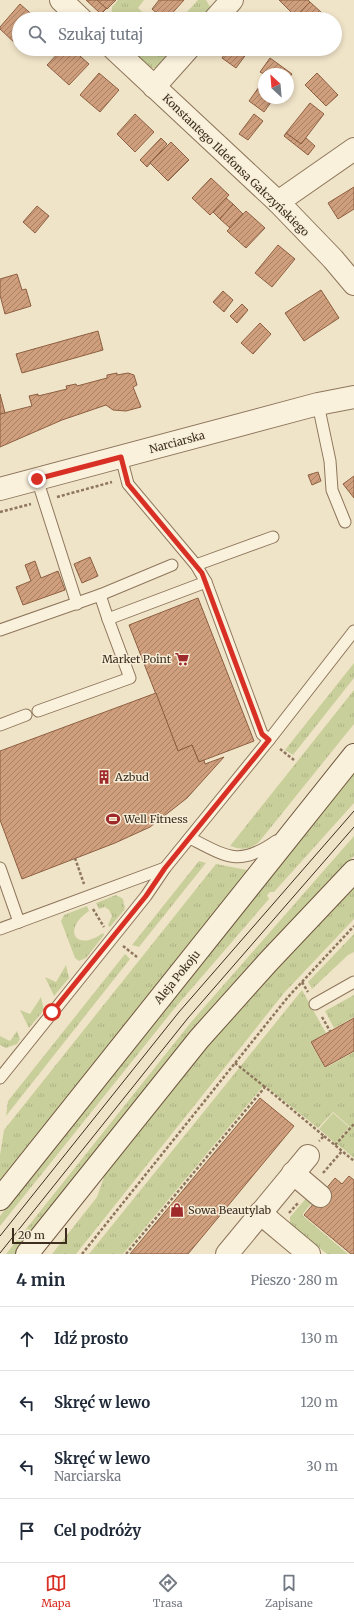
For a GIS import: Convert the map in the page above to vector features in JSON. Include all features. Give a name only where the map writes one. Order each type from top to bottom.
[{"type":"street","points":[[61,0],[74,12]]},
{"type":"street","points":[[221,12],[232,0]]},
{"type":"street","name":"Konstantego Ildefonsa Gałczyńskiego","points":[[121,56],[278,202],[333,259],[354,284]]},
{"type":"street","points":[[154,87],[182,56]]},
{"type":"street","points":[[278,202],[354,149]]},
{"type":"street","name":"Narciarska","points":[[0,488],[318,404],[354,397]]},
{"type":"street","name":"Aleja Pokoju","points":[[0,1200],[354,755]]},
{"type":"street","points":[[27,1254],[199,1039],[268,962],[354,871]]},
{"type":"street","points":[[227,1254],[308,1156]]},
{"type":"street","points":[[293,1173],[320,1196]]},
{"type":"street","points":[[260,1213],[309,1254]]},
{"type":"lane","points":[[318,404],[330,461],[332,490],[345,522]]},
{"type":"lane","points":[[121,457],[128,484],[196,565],[206,582],[262,734],[269,740]]},
{"type":"lane","points":[[37,479],[76,604]]},
{"type":"lane","points":[[196,565],[273,537]]},
{"type":"lane","points":[[0,630],[100,595],[172,565]]},
{"type":"lane","points":[[108,619],[206,582]]},
{"type":"lane","points":[[38,711],[130,678],[100,595]]},
{"type":"lane","points":[[0,1078],[112,936],[146,896],[165,868],[269,740],[354,631]]},
{"type":"lane","points":[[0,725],[26,715]]},
{"type":"lane","points":[[190,838],[219,853],[232,857],[241,857],[260,853],[296,827]]},
{"type":"lane","points":[[0,868],[19,922]]},
{"type":"lane","points":[[0,929],[165,868]]},
{"type":"lane","points":[[317,1008],[354,982]]},
{"type":"path","points":[[75,858],[95,914],[112,936],[137,957]]},
{"type":"path","points":[[82,1254],[288,997],[354,926]]},
{"type":"path","points":[[317,1008],[330,1032]]},
{"type":"path","points":[[235,1063],[354,1161]]},
{"type":"path","points":[[126,1254],[265,1087]]},
{"type":"path","points":[[335,1146],[354,1124]]},
{"type":"path","points":[[308,1156],[324,1136]]},
{"type":"green space","points":[[118,0],[144,0],[138,8],[142,12],[112,12],[112,7]]},
{"type":"green space","points":[[198,0],[206,0],[212,10],[211,12],[187,12]]},
{"type":"green space","points":[[137,56],[171,56],[158,68],[150,68]]},
{"type":"green space","points":[[354,663],[354,678],[293,755],[285,750]]},
{"type":"green space","points":[[354,690],[354,724],[259,842],[252,847],[245,848],[230,846]]},
{"type":"green space","points":[[354,772],[354,803],[274,892],[270,892],[267,895],[269,899],[174,1009],[0,1226],[0,1216]]},
{"type":"green space","points":[[354,836],[354,856],[258,957],[197,1026],[15,1254],[6,1254],[192,1021]]},
{"type":"green space","points":[[199,861],[206,863],[139,947],[132,945]]},
{"type":"green space","points":[[216,864],[248,871],[0,1182],[0,1155],[4,1130]]},
{"type":"green space","points":[[354,887],[354,919],[284,993],[76,1254],[52,1254],[97,1197],[105,1174],[211,1041],[273,971]]},
{"type":"green space","points":[[116,895],[123,899],[125,909],[110,927],[108,925],[112,916],[109,910],[105,907],[99,909],[96,903]]},
{"type":"green space","points":[[87,906],[89,911],[76,925],[74,931],[75,936],[79,940],[85,941],[93,939],[103,933],[104,935],[86,958],[79,961],[75,958],[61,921],[64,915]]},
{"type":"green space","points":[[354,934],[354,952],[348,955],[312,989],[308,982]]},
{"type":"green space","points":[[125,954],[130,959],[6,1116],[8,1101]]},
{"type":"green space","points":[[66,965],[69,978],[54,996],[45,977],[56,982]]},
{"type":"green space","points":[[302,990],[326,1033],[310,1042],[325,1068],[354,1052],[354,1158],[336,1143],[350,1127],[333,1112],[318,1128],[264,1085],[123,1254],[89,1254]]},
{"type":"green space","points":[[354,995],[354,1017],[334,1028],[325,1011]]},
{"type":"green space","points":[[41,997],[44,1010],[29,1028],[20,1010],[30,1014]]},
{"type":"green space","points":[[17,1031],[20,1039],[17,1044],[6,1048],[0,1045],[0,1036],[10,1041]]},
{"type":"green space","points":[[333,1113],[349,1127],[335,1143],[319,1129]]},
{"type":"green space","points":[[308,1196],[314,1200],[302,1215],[348,1254],[327,1254],[290,1224],[290,1217]]},
{"type":"building","points":[[86,0],[97,0],[107,8],[103,12],[99,12]]},
{"type":"building","points":[[97,0],[116,0],[107,9]]},
{"type":"building","points":[[159,0],[184,0],[173,12],[155,12],[152,9]]},
{"type":"building","points":[[279,0],[308,0],[310,2],[301,12],[291,12]]},
{"type":"building","points":[[310,2],[321,12],[301,12]]},
{"type":"building","points":[[20,4],[29,12],[13,12]]},
{"type":"building","points":[[12,13],[12,40],[0,29],[0,27]]},
{"type":"building","points":[[55,56],[80,56],[89,64],[69,85],[47,65]]},
{"type":"building","points":[[223,56],[245,56],[236,68],[222,58]]},
{"type":"building","points":[[270,58],[284,68],[263,68]]},
{"type":"building","points":[[99,73],[119,90],[100,112],[80,95]]},
{"type":"building","points":[[317,73],[338,95],[326,106],[305,85]]},
{"type":"building","points":[[258,88],[258,104],[270,104],[264,112],[249,101]]},
{"type":"building","points":[[310,103],[324,114],[301,144],[286,133]]},
{"type":"building","points":[[135,114],[154,132],[135,152],[117,134]]},
{"type":"building","points":[[254,114],[263,121],[248,140],[239,134]]},
{"type":"building","points":[[286,133],[301,144],[306,138],[315,146],[308,155],[284,136]]},
{"type":"building","points":[[161,138],[167,144],[147,167],[140,160]]},
{"type":"building","points":[[171,142],[189,160],[168,181],[150,163]]},
{"type":"building","points":[[211,178],[229,195],[210,215],[192,198]]},
{"type":"building","points":[[354,187],[354,209],[338,219],[328,203]]},
{"type":"building","points":[[226,198],[233,204],[220,219],[213,212]]},
{"type":"building","points":[[233,204],[243,214],[230,228],[220,219]]},
{"type":"building","points":[[37,206],[49,216],[35,233],[23,222]]},
{"type":"building","points":[[246,211],[265,228],[246,248],[227,231]]},
{"type":"building","points":[[278,245],[295,259],[272,287],[255,273]]},
{"type":"building","points":[[17,274],[22,290],[26,289],[31,306],[5,314],[0,295],[0,279]]},
{"type":"building","points":[[321,290],[339,318],[304,341],[285,313]]},
{"type":"building","points":[[223,291],[233,300],[224,312],[213,302]]},
{"type":"building","points":[[242,304],[248,310],[237,323],[230,316]]},
{"type":"building","points":[[260,323],[271,334],[253,354],[241,343]]},
{"type":"building","points":[[98,331],[103,350],[22,373],[16,354]]},
{"type":"building","points":[[117,373],[117,375],[128,373],[134,375],[137,385],[133,387],[141,407],[126,411],[113,410],[106,405],[62,420],[0,447],[0,414],[32,406],[29,396],[38,394],[38,396],[67,389],[66,386],[76,384],[77,386],[107,378],[107,375]]},
{"type":"building","points":[[0,394],[5,413],[0,414]]},
{"type":"building","points":[[318,472],[321,481],[312,485],[308,475]]},
{"type":"building","points":[[354,476],[354,498],[343,484]]},
{"type":"building","points":[[90,557],[98,576],[82,583],[74,564]]},
{"type":"building","points":[[35,561],[41,578],[58,571],[65,590],[23,605],[16,587],[31,581],[25,565]]},
{"type":"building","name":"Market Point","points":[[198,598],[254,741],[199,762],[192,745],[178,751],[129,625]]},
{"type":"building","name":"Azbud","points":[[156,693],[178,751],[192,745],[199,762],[204,760],[205,764],[224,757],[187,798],[150,827],[115,843],[22,879],[0,820],[0,751]]},
{"type":"building","points":[[354,1018],[354,1051],[325,1067],[311,1042]]},
{"type":"building","points":[[260,1098],[294,1126],[188,1254],[130,1254]]},
{"type":"building","points":[[349,1176],[354,1180],[354,1254],[351,1254],[304,1215],[335,1178],[342,1184]]},
{"type":"tram line","points":[[0,1236],[179,1012],[354,811]]},
{"type":"tram line","points":[[0,1253],[188,1018],[354,827]]},
{"type":"place","name":"Market Point","points":[[182,659]]},
{"type":"place","name":"Azbud","points":[[104,777]]},
{"type":"place","name":"Well Fitness","points":[[113,819]]},
{"type":"place","name":"Sowa Beautylab","points":[[177,1210]]},
{"type":"route","points":[[37,479],[121,457],[128,484],[202,573],[262,734],[269,740],[165,868],[146,896],[112,936],[52,1012]]}]
